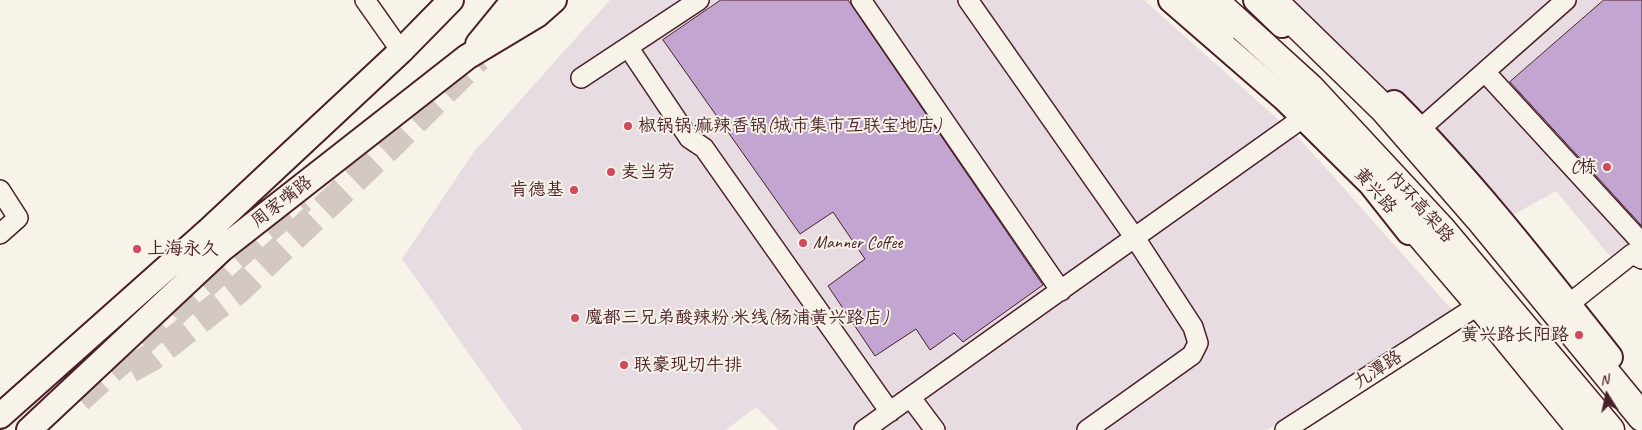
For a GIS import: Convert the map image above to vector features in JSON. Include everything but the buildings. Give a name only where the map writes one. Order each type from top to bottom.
[{"type":"highway","points":[[1189,0],[1375,181],[1476,300],[1582,430]]},
{"type":"highway","name":"内环高架路","points":[[1213,0],[1310,88],[1441,229],[1610,430]]},
{"type":"highway","name":"内环高架路","points":[[1235,0],[1333,90],[1414,175],[1561,349],[1625,430]]},
{"type":"highway","points":[[1272,0],[1391,117],[1479,218],[1642,417]]},
{"type":"main road","name":"周家嘴路","points":[[0,416],[208,231],[401,51],[451,0]]},
{"type":"main road","points":[[428,24],[470,0]]},
{"type":"main road","name":"黄兴路","points":[[1171,0],[1285,99],[1310,118],[1371,184],[1472,310],[1572,430]]},
{"type":"main road","name":"黄兴路","points":[[1204,0],[1303,88],[1436,231],[1539,355],[1596,430]]},
{"type":"main road","points":[[1256,0],[1386,128],[1447,196],[1572,346],[1638,430]]},
{"type":"main road","points":[[1287,0],[1354,62],[1454,164],[1569,304],[1642,398]]},
{"type":"main road","name":"周家嘴路","points":[[30,430],[222,250],[467,56],[537,15],[533,2]]},
{"type":"main road","points":[[467,56],[533,2]]},
{"type":"street","points":[[365,0],[401,51]]},
{"type":"street","points":[[581,78],[698,0]]},
{"type":"street","points":[[861,0],[1061,291]]},
{"type":"street","points":[[968,0],[1135,238],[1193,327],[1198,343],[1192,355],[1087,430]]},
{"type":"street","points":[[1420,129],[1566,0]]},
{"type":"street","points":[[628,47],[689,138],[704,148],[890,412]]},
{"type":"street","points":[[1485,72],[1642,243]]},
{"type":"street","points":[[864,430],[1135,238],[1310,118]]},
{"type":"street","points":[[0,190],[18,218],[0,234]]},
{"type":"street","points":[[1569,304],[1632,254],[1642,259]]},
{"type":"street","name":"九潭路","points":[[1285,430],[1472,310]]},
{"type":"street","points":[[911,398],[934,430]]},
{"type":"shaded area","points":[[610,0],[1144,0],[1299,138],[1454,312],[1267,430],[779,430],[756,407],[726,430],[523,430],[402,259],[473,153]]},
{"type":"shaded area","points":[[1289,0],[1642,0],[1642,252],[1614,261],[1556,191],[1506,219],[1418,120]]},
{"type":"tunnel","points":[[130,369],[152,357],[238,290],[396,140],[478,58]]},
{"type":"tunnel","points":[[79,399],[225,266],[302,199]]},
{"type":"place","name":"椒锅锅·麻辣香锅(城市集市互联宝地店)","points":[[628,126]]},
{"type":"place","name":"C栋","points":[[1607,167]]},
{"type":"place","name":"麦当劳","points":[[611,172]]},
{"type":"place","name":"肯德基","points":[[574,190]]},
{"type":"place","name":"Manner Coffee","points":[[803,243]]},
{"type":"place","name":"上海永久","points":[[137,249]]},
{"type":"place","name":"魔都三兄弟酸辣粉·米线(杨浦黄兴路店)","points":[[575,318]]},
{"type":"place","name":"黄兴路长阳路","points":[[1579,335]]},
{"type":"place","name":"联豪现切牛排","points":[[624,365]]}]
